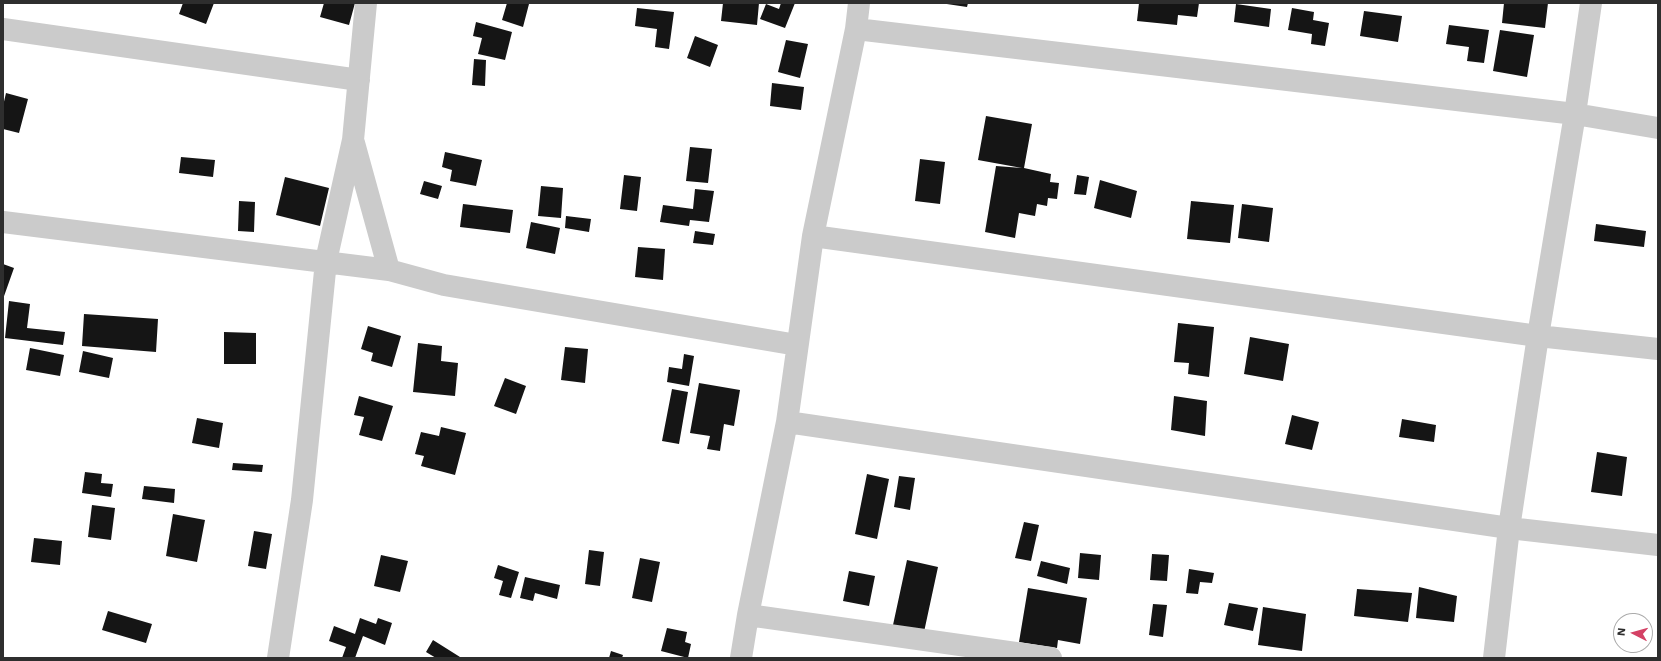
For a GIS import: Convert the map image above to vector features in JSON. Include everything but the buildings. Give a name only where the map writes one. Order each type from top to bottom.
[{"type":"street","points":[[278,658],[302,500],[326,261],[353,140],[366,3]]},
{"type":"street","points":[[741,658],[786,422],[813,236],[856,29],[859,3]]},
{"type":"street","points":[[1494,658],[1509,528],[1538,336],[1575,114],[1591,3]]},
{"type":"street","points":[[3,29],[359,80]]},
{"type":"street","points":[[856,29],[1575,114],[1658,128]]},
{"type":"street","points":[[353,140],[388,270]]},
{"type":"street","points":[[3,222],[326,261],[388,270],[444,285],[797,345]]},
{"type":"street","points":[[813,236],[1538,336],[1658,349]]},
{"type":"street","points":[[786,422],[1509,528],[1658,545]]},
{"type":"street","points":[[748,615],[1051,658]]}]
